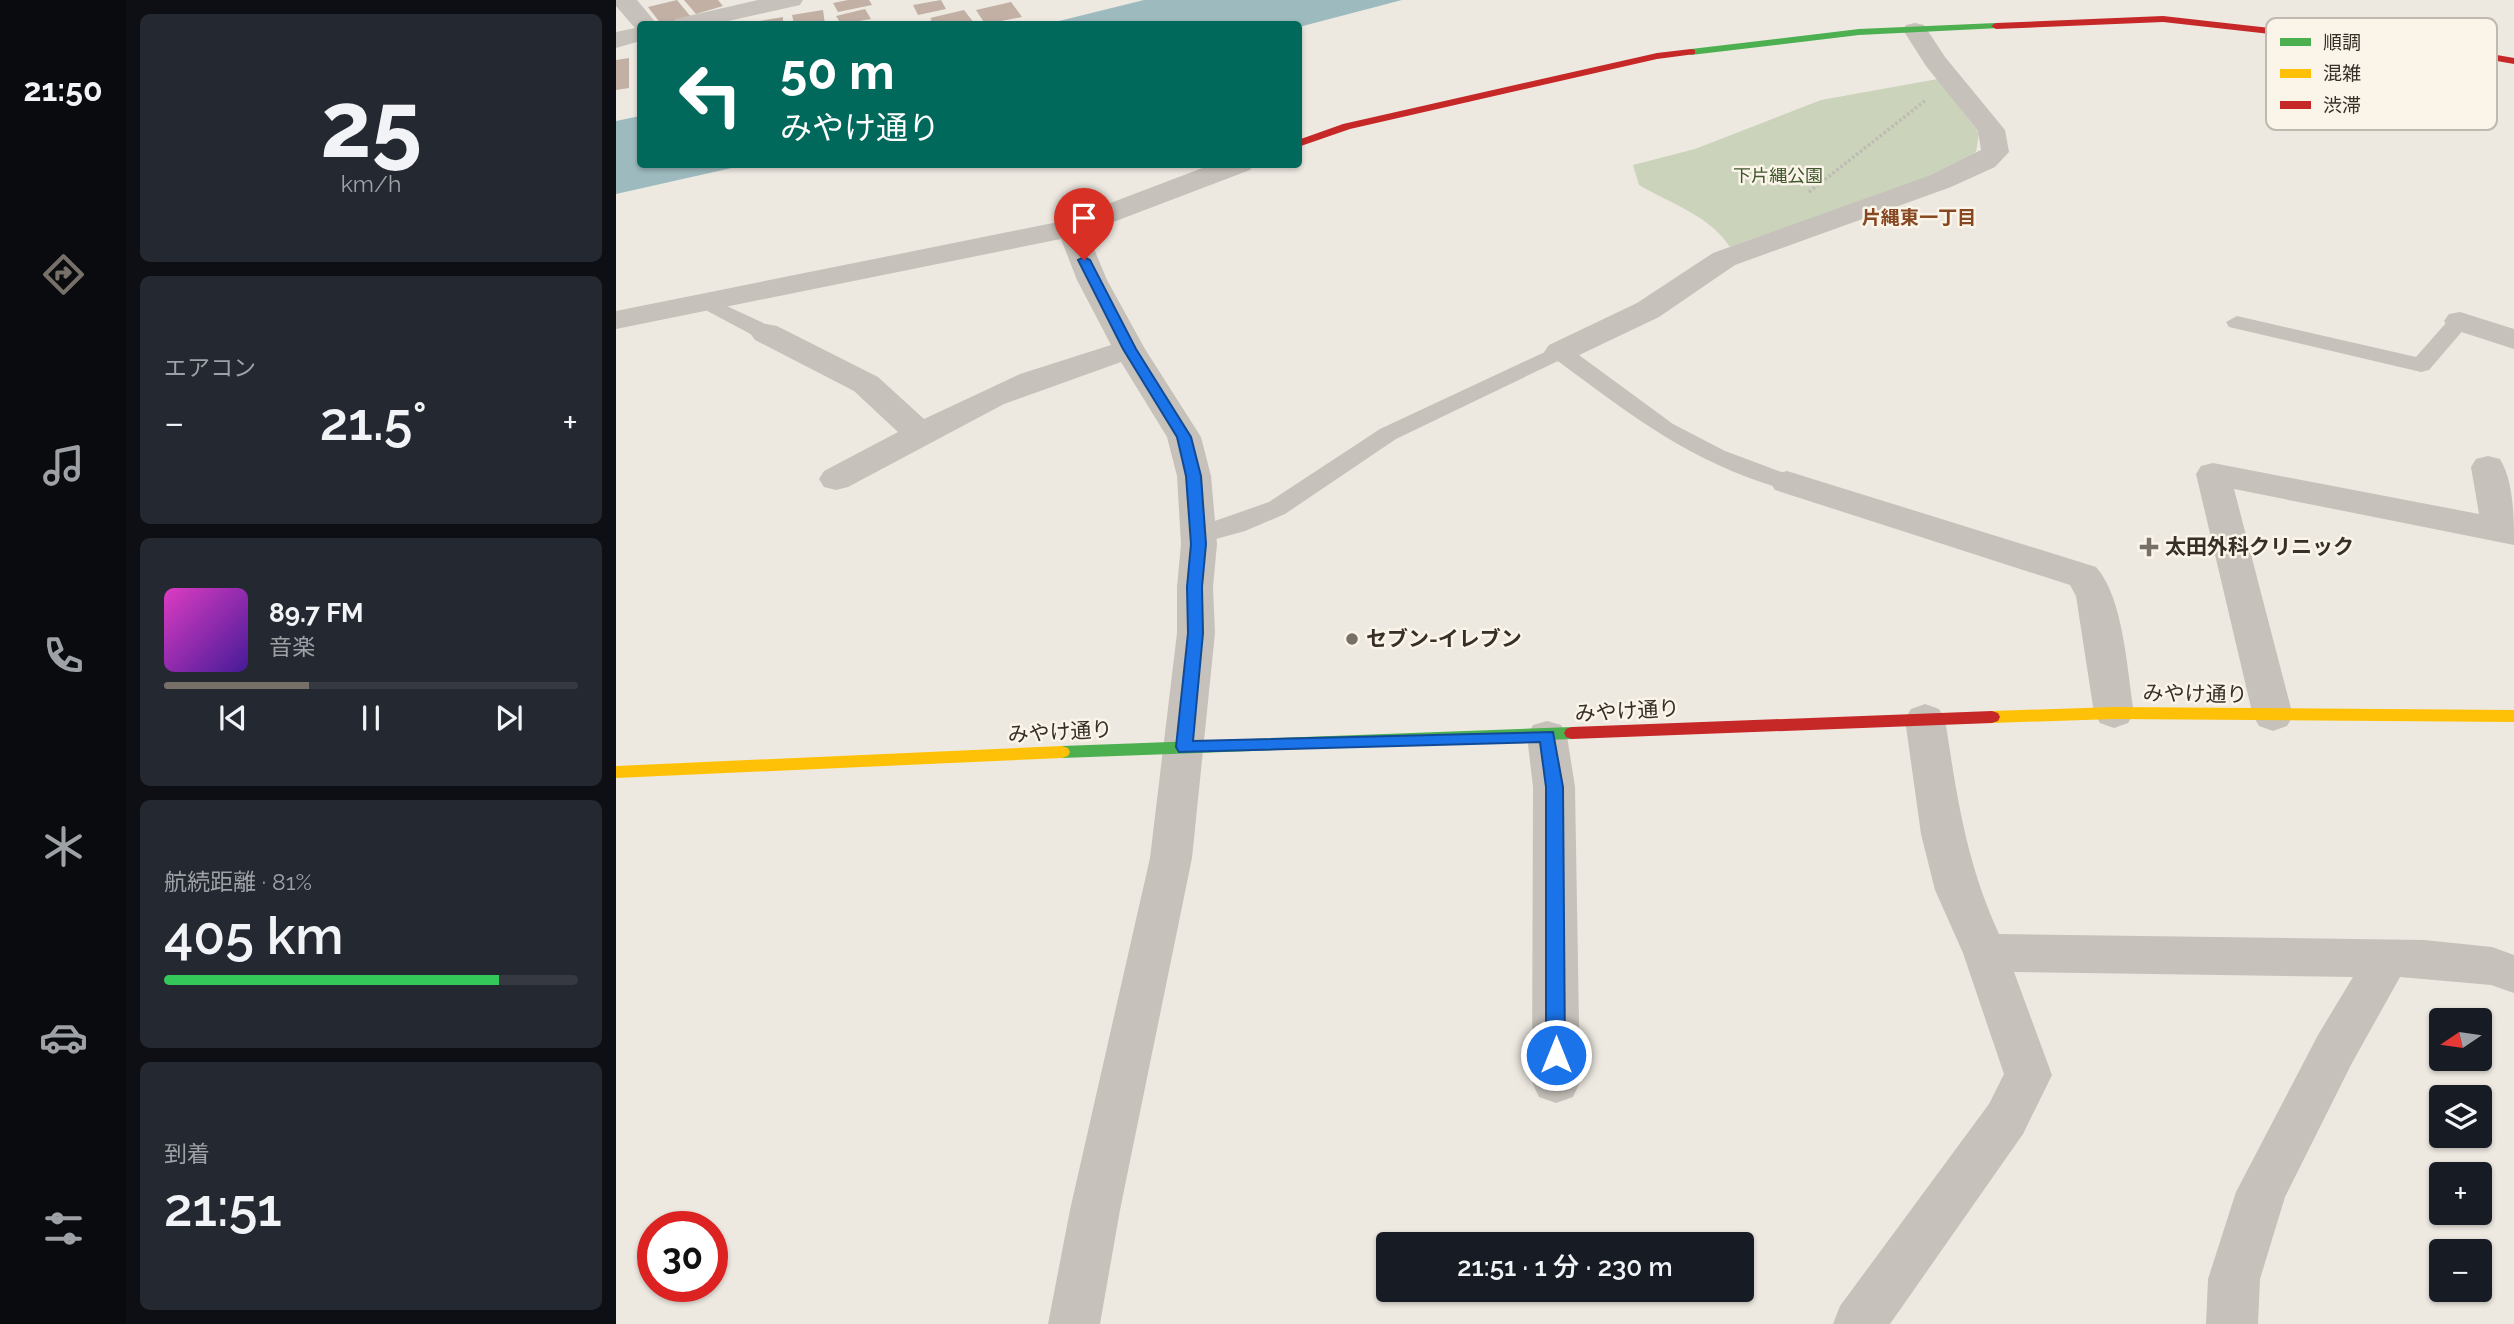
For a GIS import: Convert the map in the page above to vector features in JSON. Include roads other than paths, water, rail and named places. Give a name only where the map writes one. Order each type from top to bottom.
[{"type":"main road","points":[[1302,143],[1347,126],[1657,56],[1822,35],[2176,20],[2266,29]]},
{"type":"main road","name":"みやけ通り","points":[[616,772],[1184,747],[1547,736],[2114,713],[2514,716]]},
{"type":"street","points":[[624,0],[642,21]]},
{"type":"street","points":[[697,21],[791,0]]},
{"type":"street","points":[[1560,352],[1648,310],[1724,258],[1941,181],[1985,162],[1995,152],[1991,130],[1915,30]]},
{"type":"street","points":[[616,40],[637,35]]},
{"type":"street","points":[[616,320],[1071,228],[1229,168]]},
{"type":"street","points":[[1071,228],[1092,280],[1129,349],[1184,437],[1194,476],[1198,536],[1196,633],[1171,858],[1095,1210],[1074,1324]]},
{"type":"street","points":[[2460,321],[2514,340]]},
{"type":"street","points":[[765,333],[866,384],[920,434]]},
{"type":"street","points":[[836,479],[920,434],[1031,381],[1129,349]]},
{"type":"street","points":[[2273,716],[2213,474],[2507,531],[2488,467]]},
{"type":"street","points":[[1787,482],[2083,576],[2092,586],[2095,596],[2114,713]]},
{"type":"street","points":[[1859,1324],[2006,1119],[2028,1075],[1985,953],[1957,890],[1942,834],[1925,719]]},
{"type":"street","points":[[1547,736],[1554,787],[1556,1082]]},
{"type":"street","points":[[1985,953],[2388,958],[2492,966],[2514,974]]},
{"type":"street","points":[[2232,1324],[2234,1279],[2260,1192],[2335,1049],[2388,958]]},
{"type":"lane","points":[[705,302],[765,333]]},
{"type":"lane","points":[[2237,323],[2421,365],[2460,321]]},
{"type":"lane","points":[[1198,536],[1236,525],[1278,508],[1388,434],[1560,352],[1665,429],[1717,456],[1787,482]]},
{"type":"water","points":[[1144,0],[1402,0],[1302,26],[1302,21],[1059,21]]},
{"type":"water","points":[[637,117],[637,168],[732,168],[616,194],[616,121]]},
{"type":"place","name":"太田外科クリニック","points":[[2149,547]]},
{"type":"place","name":"セブン-イレブン","points":[[1352,639]]},
{"type":"district","name":"片縄東一丁目","points":[[1919,217]]},
{"type":"park label","name":"下片縄公園","points":[[1778,176]]}]
